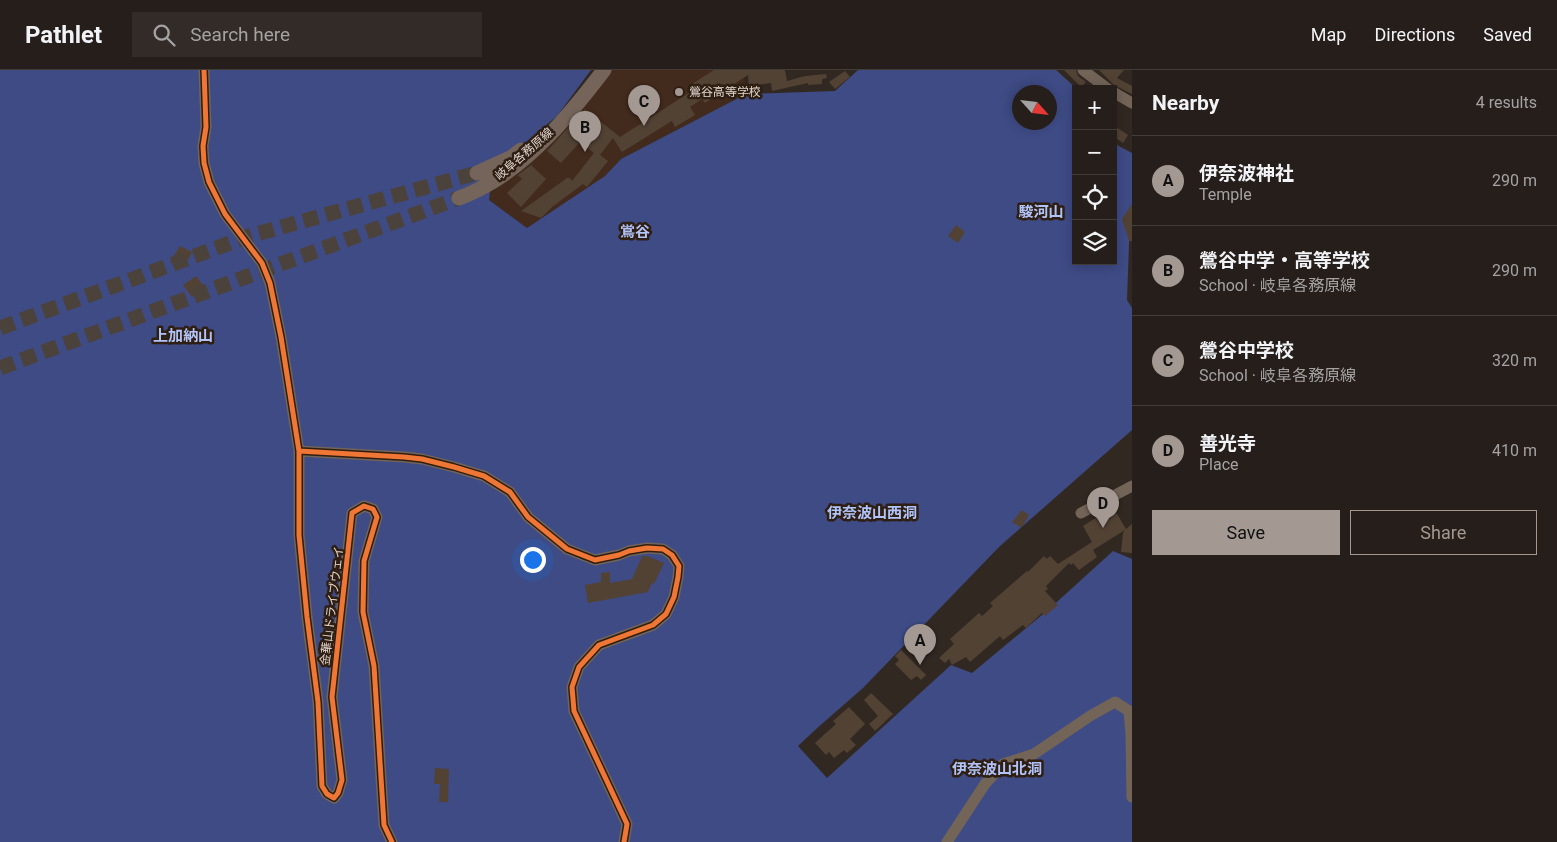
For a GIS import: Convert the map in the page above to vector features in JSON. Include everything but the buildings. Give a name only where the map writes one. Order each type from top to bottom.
[{"type":"main road","name":"岐阜各務原線","points":[[458,198],[483,188],[508,171],[539,144],[561,122],[604,70]]},
{"type":"main road","name":"岐阜各務原線","points":[[477,173],[512,157],[561,122]]},
{"type":"street","name":"金華山ドライブウェイ","points":[[204,70],[206,127],[203,146],[204,163],[209,182],[226,214],[262,263],[270,283],[281,337],[299,451],[299,535],[318,702],[322,786],[327,794],[334,798],[338,793],[342,780],[332,697],[352,513],[364,506],[373,509],[377,517],[364,561],[363,612],[374,666],[384,825],[392,842]]},
{"type":"street","points":[[1083,70],[1103,85]]},
{"type":"street","points":[[1117,94],[1132,103]]},
{"type":"street","points":[[299,451],[404,457],[422,459],[454,467],[484,476],[510,492],[528,517],[567,549],[595,560],[647,548],[663,549],[672,555],[679,566],[678,577],[674,597],[666,614],[653,624],[599,644],[579,667],[572,687],[574,711],[627,824],[624,842]]},
{"type":"street","points":[[1082,513],[1132,486]]},
{"type":"street","points":[[947,842],[984,784],[1003,764],[1034,754],[1090,716],[1115,702],[1129,712],[1132,798]]},
{"type":"shaded area","points":[[0,70],[591,70],[557,116],[493,170],[489,200],[527,228],[605,176],[621,159],[746,94],[835,91],[858,70],[1056,70],[1073,85],[1072,265],[1117,265],[1117,145],[1132,153],[1132,212],[1130,217],[1127,300],[1132,308],[1132,430],[999,547],[863,688],[798,746],[827,778],[951,665],[972,673],[1048,610],[1113,551],[1132,559],[1132,842],[0,842]]},
{"type":"shaded area","points":[[611,70],[743,70],[746,94],[621,159],[605,176],[527,228],[489,200],[490,190]]},
{"type":"tunnel","points":[[0,328],[249,236],[477,173]]},
{"type":"tunnel","points":[[0,368],[459,198]]},
{"type":"cycle path","points":[[204,70],[206,127],[203,146],[204,163],[209,182],[225,214],[262,263],[270,283],[281,337],[299,451],[299,535],[318,702],[322,786],[327,794],[334,798],[338,793],[342,780],[332,697],[352,513],[364,506],[373,509],[377,517],[364,561],[363,612],[374,666],[384,825],[392,842]]},
{"type":"cycle path","points":[[299,451],[404,457],[422,459],[454,467],[484,476],[510,492],[528,517],[567,549],[595,560],[647,548],[663,549],[672,555],[679,566],[678,577],[674,597],[666,614],[653,625],[599,645],[579,667],[572,687],[574,711],[627,824],[624,842]]},
{"type":"place","name":"鶯谷高等学校","points":[[679,92]]},
{"type":"place","name":"鶯谷中学校","points":[[644,126]]},
{"type":"place","name":"鶯谷中学・高等学校","points":[[585,152]]},
{"type":"place","name":"善光寺","points":[[1103,528]]},
{"type":"place","name":"伊奈波神社","points":[[920,665]]},
{"type":"district","name":"駿河山","points":[[1041,212]]},
{"type":"district","name":"鴬谷","points":[[635,232]]},
{"type":"district","name":"上加納山","points":[[183,336]]},
{"type":"district","name":"伊奈波山西洞","points":[[872,513]]},
{"type":"district","name":"伊奈波山北洞","points":[[997,769]]}]
